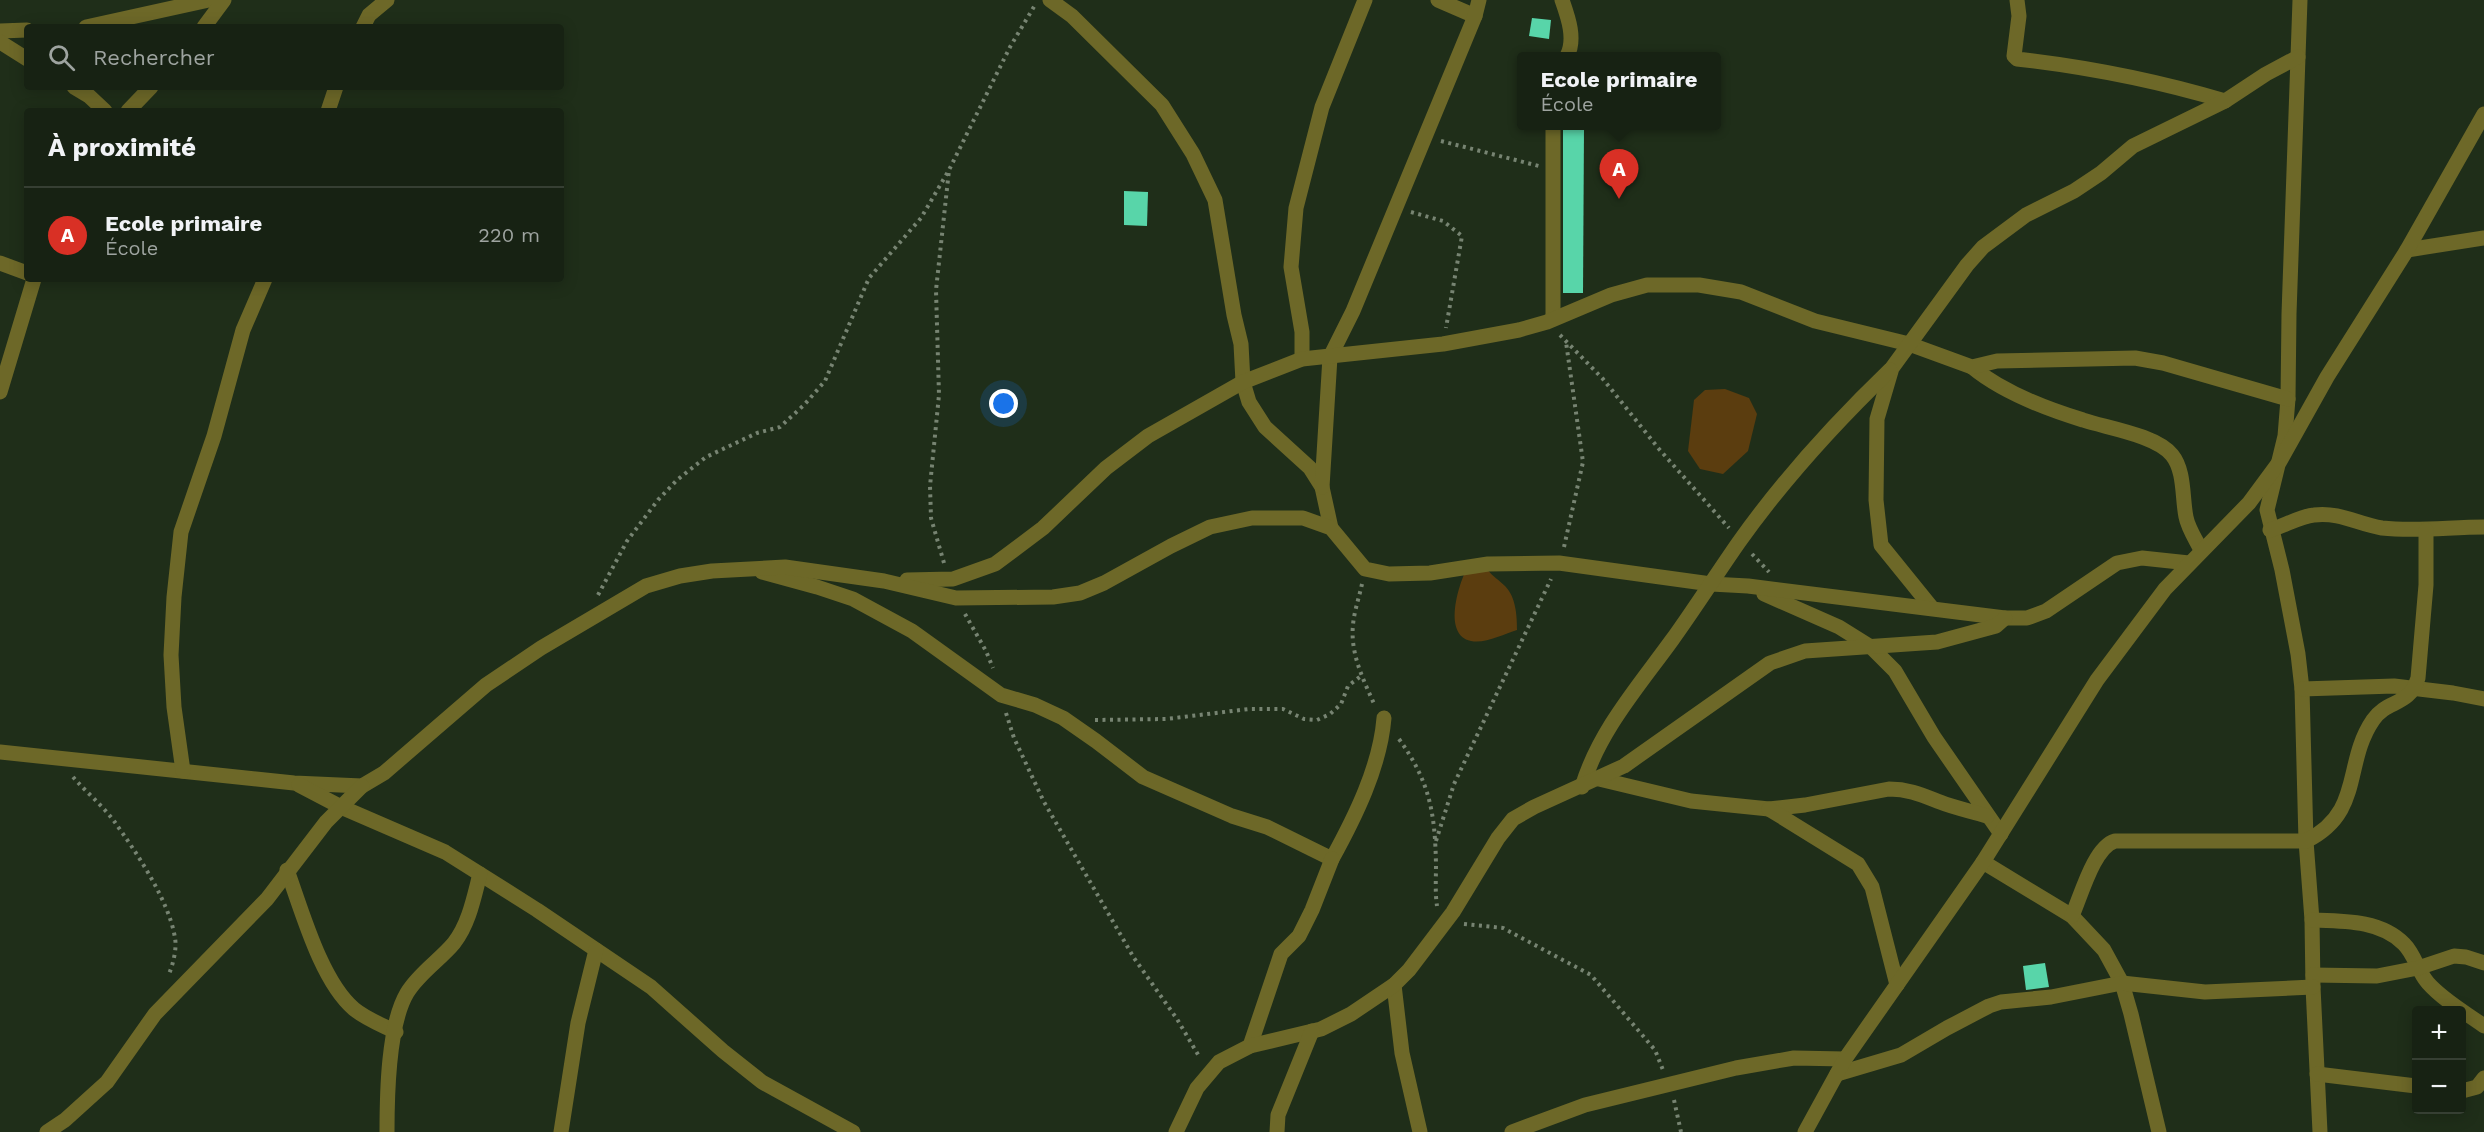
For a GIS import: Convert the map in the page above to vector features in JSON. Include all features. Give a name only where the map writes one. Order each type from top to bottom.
[{"type":"street","points":[[100,24],[209,0]]},
{"type":"street","points":[[206,24],[224,0]]},
{"type":"street","points":[[364,24],[369,15],[387,0]]},
{"type":"street","points":[[1050,0],[1072,16],[1162,105],[1193,154],[1215,200],[1241,344],[1243,382],[1249,402],[1265,427],[1310,468],[1322,487]]},
{"type":"street","points":[[1302,359],[1302,332],[1291,267],[1296,208],[1322,107],[1365,0]]},
{"type":"street","points":[[1438,0],[1475,16]]},
{"type":"street","points":[[1330,528],[1322,487],[1330,357],[1353,311],[1426,137],[1475,16],[1479,0]]},
{"type":"street","points":[[1562,0],[1571,32],[1570,52]]},
{"type":"street","points":[[2300,0],[2288,399],[2280,461],[2267,506],[2270,530],[2282,570],[2298,654],[2302,689],[2306,841],[2312,920],[2320,1132]]},
{"type":"street","points":[[2015,1],[2019,16],[2014,56],[2017,59],[2091,69],[2196,92],[2225,101]]},
{"type":"street","points":[[0,31],[24,30]]},
{"type":"street","points":[[0,42],[24,56]]},
{"type":"street","points":[[1582,787],[1587,769],[1620,709],[1740,541],[1791,476],[1851,408],[1892,368],[1983,247],[2026,214],[2074,191],[2101,173],[2133,146],[2225,101],[2266,74],[2298,57]]},
{"type":"street","points":[[79,90],[102,108]]},
{"type":"street","points":[[131,108],[148,90]]},
{"type":"street","points":[[329,108],[335,90]]},
{"type":"street","points":[[1805,1132],[1845,1059],[1983,862],[2097,680],[2165,589],[2249,503],[2280,461],[2327,377],[2407,250],[2484,114]]},
{"type":"street","points":[[1550,321],[1553,130]]},
{"type":"street","points":[[2407,250],[2484,238]]},
{"type":"street","points":[[0,263],[24,272]]},
{"type":"street","points":[[0,391],[33,282]]},
{"type":"street","points":[[183,771],[174,707],[171,655],[174,597],[182,532],[214,436],[243,330],[264,282]]},
{"type":"street","points":[[884,581],[948,580],[995,564],[1043,528],[1106,468],[1148,436],[1243,382],[1302,359],[1443,344],[1494,336],[1550,321],[1611,295],[1647,285],[1699,285],[1741,292],[1815,321],[1909,344],[1972,367],[1987,380],[2075,417],[2136,434],[2170,453],[2177,462],[2186,520],[2201,550]]},
{"type":"street","points":[[1972,367],[1998,361],[2135,358],[2163,363],[2288,399]]},
{"type":"street","points":[[1892,368],[1877,419],[1876,500],[1881,545],[1932,608]]},
{"type":"street","points":[[2270,530],[2290,525],[2310,515],[2323,514],[2342,516],[2376,527],[2426,530],[2484,527]]},
{"type":"street","points":[[47,1132],[107,1082],[155,1014],[267,899],[326,822],[362,786],[384,773],[486,685],[646,586],[690,575],[784,567],[884,581],[956,598],[1053,597],[1080,593],[1210,527],[1252,518],[1303,518],[1330,528],[1365,569],[1389,574],[1430,573],[1488,564],[1559,563],[1711,584],[1748,586],[2005,618],[2027,618],[2046,611],[2117,563],[2142,558],[2189,563]]},
{"type":"street","points":[[2072,916],[2098,855],[2108,843],[2115,841],[2306,841],[2321,833],[2343,808],[2363,739],[2373,719],[2384,709],[2410,694],[2415,688],[2418,678],[2426,585],[2426,530]]},
{"type":"street","points":[[751,569],[853,599],[912,631],[1001,695],[1035,705],[1063,718],[1143,777],[1232,816],[1267,827],[1332,859]]},
{"type":"street","points":[[1748,586],[1839,627],[1871,647],[1895,671],[1934,736],[2001,834]]},
{"type":"street","points":[[1176,1132],[1197,1088],[1219,1062],[1250,1046],[1312,1031],[1351,1014],[1394,985],[1410,970],[1453,912],[1498,838],[1513,819],[1624,766],[1770,663],[1805,651],[1937,642],[1996,626],[2005,618]]},
{"type":"street","points":[[2302,689],[2394,686],[2484,699]]},
{"type":"street","points":[[1250,1046],[1281,954],[1299,936],[1332,859],[1359,808],[1383,733],[1384,718]]},
{"type":"street","points":[[0,752],[294,783],[362,786]]},
{"type":"street","points":[[1599,779],[1691,801],[1769,809],[1805,805],[1889,789],[1914,790],[1942,803],[1987,816]]},
{"type":"street","points":[[294,783],[341,807],[444,852],[480,874],[651,987],[723,1051],[762,1082],[853,1132]]},
{"type":"street","points":[[1769,809],[1858,864],[1872,888],[1897,985]]},
{"type":"street","points":[[1983,862],[2072,916],[2104,950],[2122,983],[2159,1132]]},
{"type":"street","points":[[287,870],[319,957],[340,993],[357,1011],[396,1032]]},
{"type":"street","points":[[387,1132],[387,1083],[396,1032],[407,993],[455,942],[468,915],[480,874]]},
{"type":"street","points":[[2312,920],[2344,921],[2381,929],[2405,944],[2429,984],[2484,1026]]},
{"type":"street","points":[[561,1132],[578,1023],[596,950]]},
{"type":"street","points":[[1837,1074],[1901,1055],[1989,1006],[2122,983],[2205,993],[2368,977],[2418,968],[2454,956],[2484,963]]},
{"type":"street","points":[[1394,985],[1402,1053],[1420,1132]]},
{"type":"street","points":[[1277,1132],[1278,1115],[1312,1031]]},
{"type":"street","points":[[1512,1132],[1585,1105],[1736,1068],[1794,1058],[1845,1059]]},
{"type":"street","points":[[2317,1074],[2412,1086]]},
{"type":"street","points":[[2466,1090],[2477,1087],[2484,1078]]},
{"type":"path","points":[[582,624],[627,541],[658,500],[677,480],[706,457],[758,433],[780,427],[825,381],[869,278],[921,218],[949,170],[1010,47],[1039,0]]},
{"type":"path","points":[[1426,137],[1554,169]]},
{"type":"path","points":[[948,580],[931,518],[930,486],[939,395],[936,290],[949,170]]},
{"type":"path","points":[[1396,207],[1443,221],[1462,236],[1443,344]]},
{"type":"path","points":[[1550,321],[1566,342],[1603,379],[1659,449],[1786,591]]},
{"type":"path","points":[[1435,845],[1454,784],[1559,563],[1575,506],[1583,462],[1566,342]]},
{"type":"path","points":[[956,598],[986,651],[1014,738],[1044,802],[1134,958],[1177,1019],[1210,1074]]},
{"type":"path","points":[[1092,719],[1166,720],[1249,709],[1283,709],[1305,719],[1317,720],[1341,704],[1348,686],[1361,676]]},
{"type":"path","points":[[56,758],[113,820],[150,878],[166,910],[176,939],[173,964],[166,984]]},
{"type":"shaded area","points":[[1725,389],[1749,398],[1757,414],[1748,451],[1723,474],[1700,469],[1688,451],[1694,400],[1705,390]]},
{"type":"shaded area","points":[[1487,569],[1509,590],[1512,596],[1517,630],[1476,642],[1462,637],[1457,630],[1455,610],[1459,587],[1466,570]]},
{"type":"building","points":[[1532,18],[1551,20],[1549,39],[1529,36]]},
{"type":"building","points":[[1563,130],[1584,130],[1583,293],[1563,293]]},
{"type":"building","points":[[1124,191],[1148,192],[1147,226],[1124,225]]},
{"type":"building","points":[[2045,963],[2049,987],[2026,990],[2023,966]]},
{"type":"place","name":"Ecole primaire","points":[[1619,199]]}]
